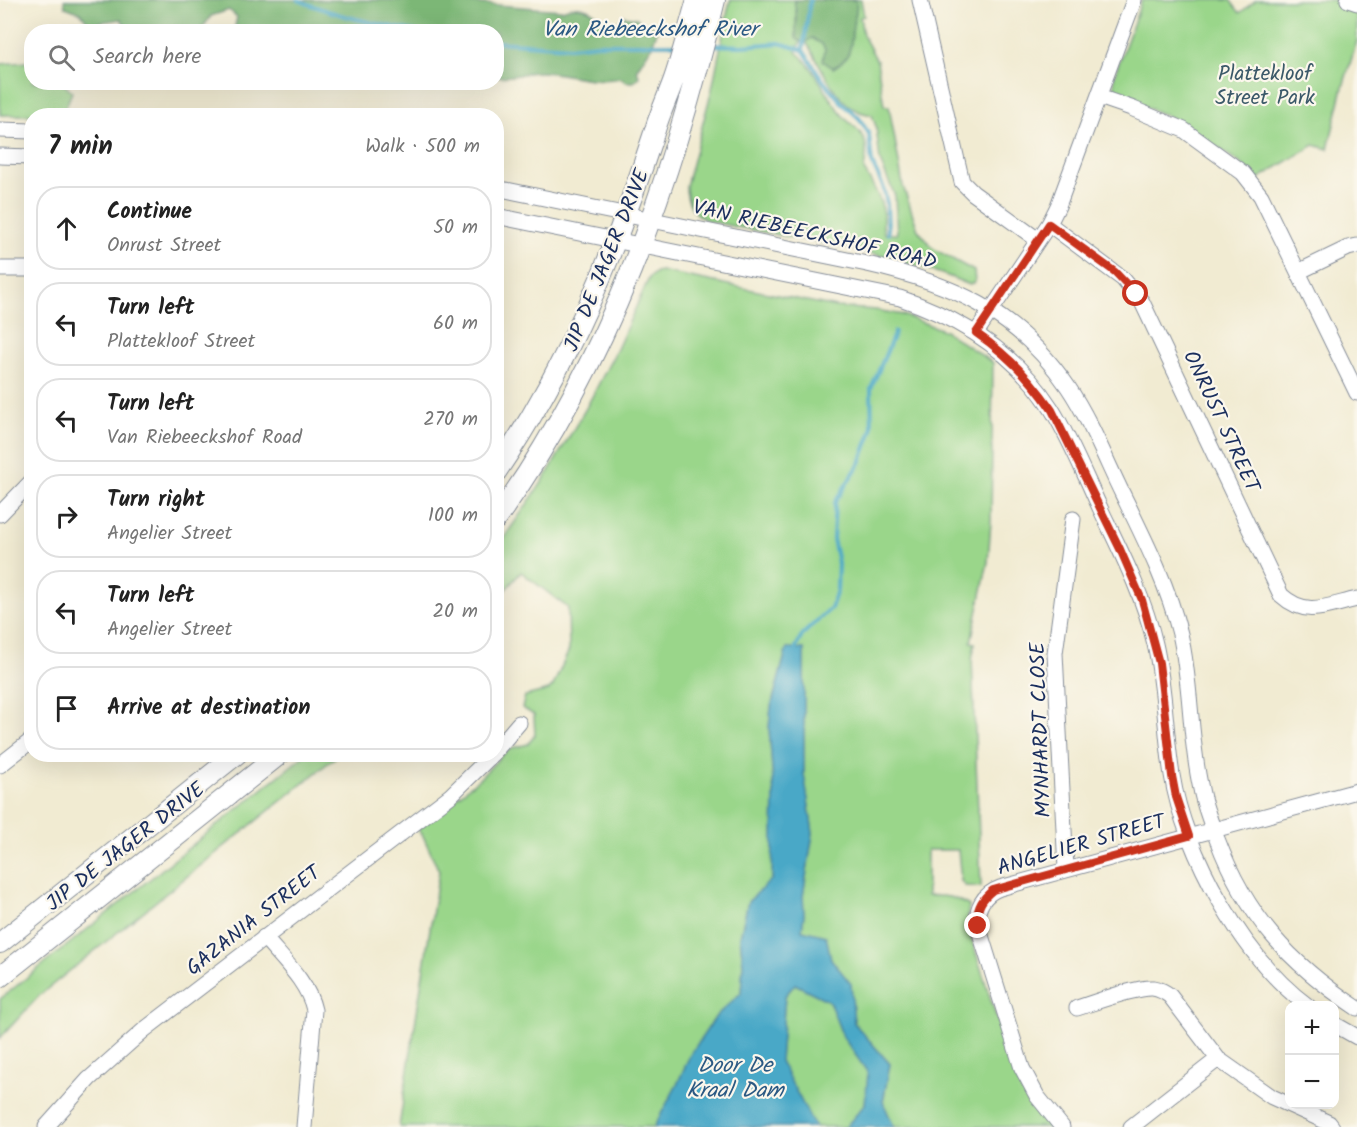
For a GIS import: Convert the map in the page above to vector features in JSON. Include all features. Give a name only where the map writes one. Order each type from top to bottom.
[{"type":"main road","name":"JIP DE JAGER DRIVE","points":[[504,507],[534,463],[579,385],[617,306],[642,246],[674,152],[695,78],[709,1]]},
{"type":"main road","name":"JIP DE JAGER DRIVE","points":[[504,460],[558,370],[583,320],[617,241],[674,78],[709,1]]},
{"type":"main road","name":"JIP DE JAGER DRIVE","points":[[0,943],[227,762]]},
{"type":"main road","name":"JIP DE JAGER DRIVE","points":[[0,977],[270,762]]},
{"type":"street","points":[[920,0],[962,182],[972,193],[1038,240]]},
{"type":"street","points":[[976,333],[1049,224],[1134,0]]},
{"type":"street","points":[[1348,0],[1357,3]]},
{"type":"street","points":[[1099,97],[1184,130],[1243,173],[1261,196],[1357,393]]},
{"type":"street","points":[[0,130],[24,131]]},
{"type":"street","points":[[0,156],[24,157]]},
{"type":"street","name":"VAN RIEBEECKSHOF ROAD","points":[[504,190],[915,275],[951,288],[990,309],[1038,351],[1068,388],[1090,428],[1156,565],[1180,634],[1201,790],[1229,871],[1265,927],[1280,945],[1313,976],[1357,1008]]},
{"type":"street","name":"VAN RIEBEECKSHOF ROAD","points":[[504,218],[884,294],[932,309],[976,333],[1011,360],[1052,410],[1132,575],[1155,645],[1172,776],[1176,797],[1189,836],[1212,886],[1243,938],[1270,971],[1304,1001]]},
{"type":"street","name":"ONRUST STREET","points":[[1049,224],[1123,279],[1142,302],[1281,595],[1293,605],[1307,609],[1357,599]]},
{"type":"street","points":[[1298,272],[1357,246]]},
{"type":"street","points":[[0,269],[24,269]]},
{"type":"street","points":[[0,514],[24,490]]},
{"type":"street","name":"MYNHARDT CLOSE","points":[[1066,869],[1055,652],[1073,519]]},
{"type":"street","points":[[504,741],[519,723]]},
{"type":"street","points":[[0,765],[24,746]]},
{"type":"street","name":"GAZANIA STREET","points":[[46,1127],[89,1079],[118,1053],[450,796],[485,762]]},
{"type":"street","name":"ANGELIER STREET","points":[[1062,1127],[1037,1096],[1022,1068],[977,920],[980,906],[988,894],[993,890],[1066,869],[1357,791]]},
{"type":"street","points":[[264,938],[312,998],[315,1022],[304,1127]]},
{"type":"street","points":[[1077,1008],[1144,988],[1157,989],[1170,996],[1218,1059],[1272,1097],[1332,1127]]},
{"type":"street","points":[[1339,1026],[1357,1037]]},
{"type":"street","points":[[1131,1127],[1218,1059]]},
{"type":"green space","points":[[64,0],[434,0],[562,10],[578,7],[596,14],[612,30],[624,16],[637,18],[642,25],[654,25],[657,31],[652,46],[637,69],[639,77],[634,82],[626,82],[621,78],[599,80],[538,72],[504,77],[504,24],[236,24],[237,17],[229,10],[211,16],[205,24],[125,24],[121,19],[89,24],[81,13],[65,7]]},
{"type":"green space","points":[[730,0],[861,0],[864,16],[860,17],[863,35],[877,61],[884,106],[889,106],[903,186],[918,230],[934,249],[974,271],[975,282],[970,285],[906,262],[708,221],[698,215],[689,203],[686,186],[712,89]],"holes":[[[801,42],[806,42],[842,99],[858,111],[872,115],[876,127],[880,161],[895,196],[897,234],[885,234],[882,205],[864,170],[866,156],[864,138],[844,117],[810,67],[796,52]]]},
{"type":"green space","points":[[794,0],[856,0],[850,50],[840,64],[833,68],[823,61],[825,49],[822,44],[812,38],[801,42],[796,38]]},
{"type":"green space","name":"Plattekloof Street Park","points":[[1142,0],[1230,0],[1240,13],[1256,0],[1335,0],[1346,7],[1357,10],[1357,41],[1328,149],[1314,145],[1258,179],[1240,163],[1177,120],[1121,97],[1115,89],[1114,76]]},
{"type":"green space","points":[[24,62],[24,90],[70,90],[72,92],[65,108],[24,108],[24,115],[0,115],[0,64]]},
{"type":"green space","points":[[661,271],[836,307],[903,315],[945,331],[993,363],[991,521],[988,562],[971,642],[975,643],[972,659],[981,887],[965,886],[961,881],[958,850],[927,850],[927,896],[949,897],[969,906],[967,920],[970,934],[1015,1076],[1028,1099],[1049,1127],[894,1127],[883,1102],[890,1064],[854,1023],[851,984],[831,959],[826,936],[802,930],[803,896],[813,833],[804,774],[804,649],[787,648],[771,707],[769,728],[774,795],[772,880],[748,902],[740,937],[743,964],[741,993],[717,1015],[690,1055],[654,1127],[399,1127],[439,871],[418,829],[480,778],[495,762],[504,762],[504,754],[512,748],[528,744],[535,735],[534,715],[522,708],[525,696],[549,690],[553,686],[569,650],[568,608],[521,572],[504,591],[504,538],[543,481],[585,410],[617,349],[649,278]]},
{"type":"green space","points":[[296,762],[329,762],[41,994],[0,1038],[0,999]]},
{"type":"green space","points":[[795,984],[829,1001],[843,1037],[869,1073],[865,1104],[846,1127],[815,1127],[780,1061],[785,996]]},
{"type":"water","name":"Door De Kraal Dam","points":[[787,648],[804,649],[804,774],[813,833],[803,896],[802,930],[826,936],[831,959],[851,984],[854,1023],[890,1064],[883,1102],[894,1127],[846,1127],[865,1104],[868,1073],[843,1037],[829,1001],[795,984],[785,996],[780,1061],[815,1127],[654,1127],[690,1055],[717,1015],[741,993],[743,964],[740,937],[748,902],[772,879],[774,795],[769,728],[771,707]]},
{"type":"waterway","name":"Van Riebeeckshof River","points":[[298,0],[376,24]]},
{"type":"waterway","points":[[810,0],[803,50],[824,82],[859,118],[869,134],[872,163],[883,186],[887,204],[888,234]]},
{"type":"waterway","name":"Van Riebeeckshof River","points":[[504,43],[570,47],[598,44],[678,44]]},
{"type":"waterway","name":"Van Riebeeckshof River","points":[[710,45],[742,46],[779,43],[803,50]]},
{"type":"waterway","points":[[795,649],[803,634],[831,608],[837,590],[838,563],[833,539],[835,502],[860,463],[872,430],[871,389],[895,332]]},
{"type":"route","points":[[978,926],[980,906],[993,890],[1189,836],[1176,797],[1172,776],[1159,663],[1150,626],[1132,575],[1052,410],[1016,365],[997,347],[976,333],[1049,224],[1115,272],[1136,294]]}]
